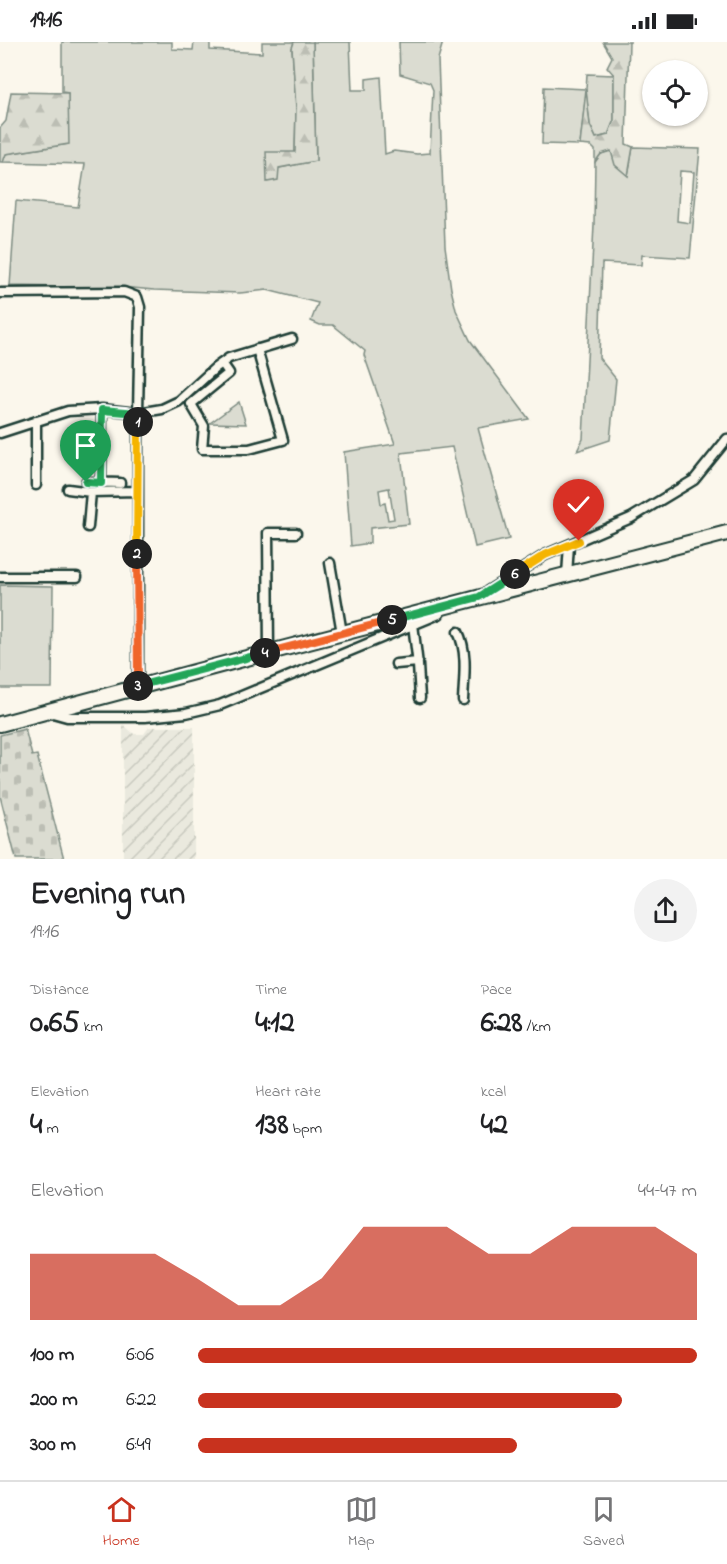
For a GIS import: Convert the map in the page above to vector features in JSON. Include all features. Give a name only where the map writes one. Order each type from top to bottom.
[{"type":"main road","points":[[0,724],[727,533]]},
{"type":"street","points":[[0,293],[124,292],[137,297],[140,307],[137,491],[138,687]]},
{"type":"street","points":[[0,433],[68,411],[102,410],[138,413],[162,410],[179,401],[229,358],[292,339]]},
{"type":"street","points":[[222,363],[229,374],[191,404],[204,426],[202,448],[249,449],[283,440],[257,349]]},
{"type":"street","points":[[101,483],[102,410]]},
{"type":"street","points":[[36,421],[36,485]]},
{"type":"street","points":[[45,711],[67,717],[145,717],[186,713],[220,705],[479,597],[545,555],[631,518],[694,480],[727,440]]},
{"type":"street","points":[[86,482],[120,483]]},
{"type":"street","points":[[68,489],[91,492],[137,491]]},
{"type":"street","points":[[88,527],[91,492]]},
{"type":"street","points":[[268,652],[268,533],[296,533]]},
{"type":"street","points":[[567,574],[569,545]]},
{"type":"street","points":[[330,563],[342,633]]},
{"type":"street","points":[[0,577],[77,577]]},
{"type":"street","points":[[413,624],[420,698]]},
{"type":"street","points":[[458,632],[464,653],[463,700]]},
{"type":"street","points":[[396,664],[418,662]]},
{"type":"shaded area","points":[[123,724],[134,734],[144,734],[149,727],[194,727],[194,859],[123,859]]},
{"type":"green space","points":[[62,42],[172,42],[172,49],[193,50],[194,42],[210,42],[210,50],[262,53],[262,42],[294,42],[292,48],[296,108],[295,152],[279,168],[316,161],[313,42],[350,42],[352,90],[366,90],[366,79],[381,77],[385,154],[394,151],[430,153],[433,90],[430,83],[400,74],[399,42],[443,42],[438,59],[445,246],[451,289],[456,310],[470,340],[529,419],[478,428],[509,539],[475,547],[452,447],[401,453],[409,524],[370,528],[370,543],[351,546],[344,452],[395,444],[364,355],[365,351],[333,325],[320,325],[311,321],[318,303],[267,290],[240,293],[10,286],[16,201],[78,207],[85,164],[3,162],[5,154],[68,144],[68,93],[62,92]],"holes":[[[389,488],[394,519],[388,520],[385,503],[381,504],[379,490]]]},
{"type":"green space","points":[[294,42],[313,42],[316,161],[279,168],[278,180],[267,182],[266,152],[295,152],[296,108],[292,48]]},
{"type":"green space","points":[[603,42],[629,42],[626,144],[633,147],[628,176],[615,165],[611,151],[601,154],[595,162],[595,150],[591,146],[580,145],[586,89],[590,125],[596,138],[608,135],[614,120],[614,75],[607,67],[612,57]]},
{"type":"green space","points":[[587,74],[614,75],[614,120],[608,135],[596,138],[590,125],[586,93],[580,145],[542,144],[544,87],[586,89]]},
{"type":"green space","points":[[11,92],[68,93],[69,144],[6,154],[3,162],[0,162],[0,128],[6,121]]},
{"type":"green space","points":[[633,147],[700,149],[690,258],[642,255],[641,265],[602,263],[599,358],[616,379],[610,440],[577,451],[583,439],[595,162],[601,154],[611,150],[628,175]],"holes":[[[680,171],[694,172],[690,223],[677,221]]]},
{"type":"green space","points":[[239,402],[246,424],[210,423]]},
{"type":"green space","points":[[0,585],[53,586],[52,688],[0,688]]},
{"type":"green space","points":[[25,729],[32,756],[37,755],[64,859],[16,859],[0,796],[0,735]]},
{"type":"route","points":[[86,482],[101,483],[102,410],[138,413],[138,687],[479,597],[545,555],[579,541]]}]
